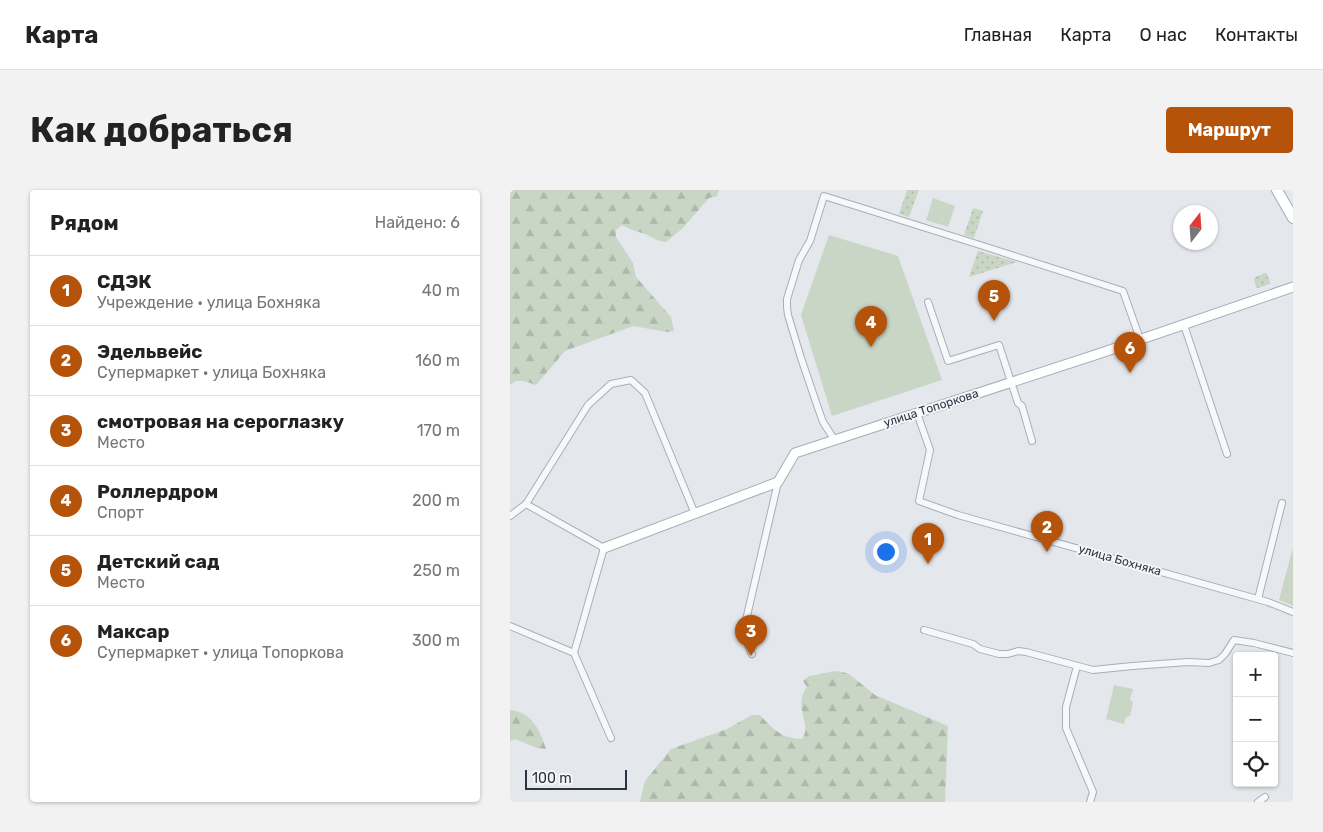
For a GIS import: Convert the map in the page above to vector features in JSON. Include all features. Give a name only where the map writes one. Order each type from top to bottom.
[{"type":"main road","points":[[1277,190],[1293,218]]},
{"type":"main road","name":"улица Топоркова","points":[[778,482],[795,453],[1293,288]]},
{"type":"main road","points":[[604,548],[778,482]]},
{"type":"street","points":[[834,439],[823,422],[818,408],[801,358],[787,307],[787,299],[798,260],[810,241],[824,196],[1123,292],[1140,340]]},
{"type":"street","points":[[928,302],[948,361],[999,345],[1018,403],[1022,406],[1032,442]]},
{"type":"street","points":[[1184,325],[1227,454]]},
{"type":"street","points":[[510,516],[526,504],[588,405],[611,384],[631,380],[645,393],[694,514]]},
{"type":"street","name":"улица Бохняка","points":[[917,412],[930,450],[919,501],[958,515],[1258,599],[1293,612]]},
{"type":"street","points":[[752,654],[748,645],[746,620],[778,482]]},
{"type":"street","points":[[1258,599],[1282,503]]},
{"type":"street","points":[[526,504],[604,548],[574,653],[611,738]]},
{"type":"street","points":[[510,626],[574,653]]},
{"type":"street","points":[[924,630],[973,644],[999,654],[1018,651],[1026,652],[1093,670],[1188,662],[1209,663],[1219,660],[1234,640],[1254,642],[1293,653]]},
{"type":"street","points":[[1077,666],[1066,707],[1066,728],[1093,792],[1090,802]]},
{"type":"street","points":[[1258,802],[1265,797]]},
{"type":"green space","points":[[510,190],[719,190],[717,196],[709,198],[683,228],[666,242],[656,240],[622,225],[616,230],[616,237],[633,263],[636,277],[671,317],[674,331],[667,332],[633,326],[565,351],[536,385],[516,381],[510,385]]},
{"type":"green space","points":[[907,190],[919,190],[909,217],[899,214]]},
{"type":"green space","points":[[933,198],[955,206],[948,227],[926,220]]},
{"type":"green space","points":[[973,208],[983,211],[974,238],[964,235]]},
{"type":"green space","points":[[829,235],[898,256],[942,380],[832,416],[801,315]]},
{"type":"green space","points":[[978,251],[1017,262],[969,277]]},
{"type":"green space","points":[[1265,273],[1270,284],[1256,287],[1255,277]]},
{"type":"green space","points":[[1293,547],[1293,606],[1279,600]]},
{"type":"green space","points":[[835,671],[849,674],[875,695],[948,726],[945,802],[640,802],[645,781],[671,749],[727,729],[752,715],[760,715],[783,735],[802,739],[805,727],[801,702],[807,687],[803,681],[809,676]]},
{"type":"green space","points":[[1114,685],[1133,689],[1130,699],[1133,702],[1130,716],[1126,717],[1124,724],[1106,719]]},
{"type":"green space","points":[[510,710],[524,714],[534,723],[546,749],[537,748],[515,739],[510,741]]},
{"type":"place","name":"Детский сад","points":[[994,321]]},
{"type":"place","name":"Роллердром","points":[[871,347]]},
{"type":"place","name":"Максар","points":[[1130,373]]},
{"type":"place","name":"Эдельвейс","points":[[1047,552]]},
{"type":"place","name":"СДЭК","points":[[928,564]]},
{"type":"place","name":"смотровая на сероглазку","points":[[751,656]]}]
